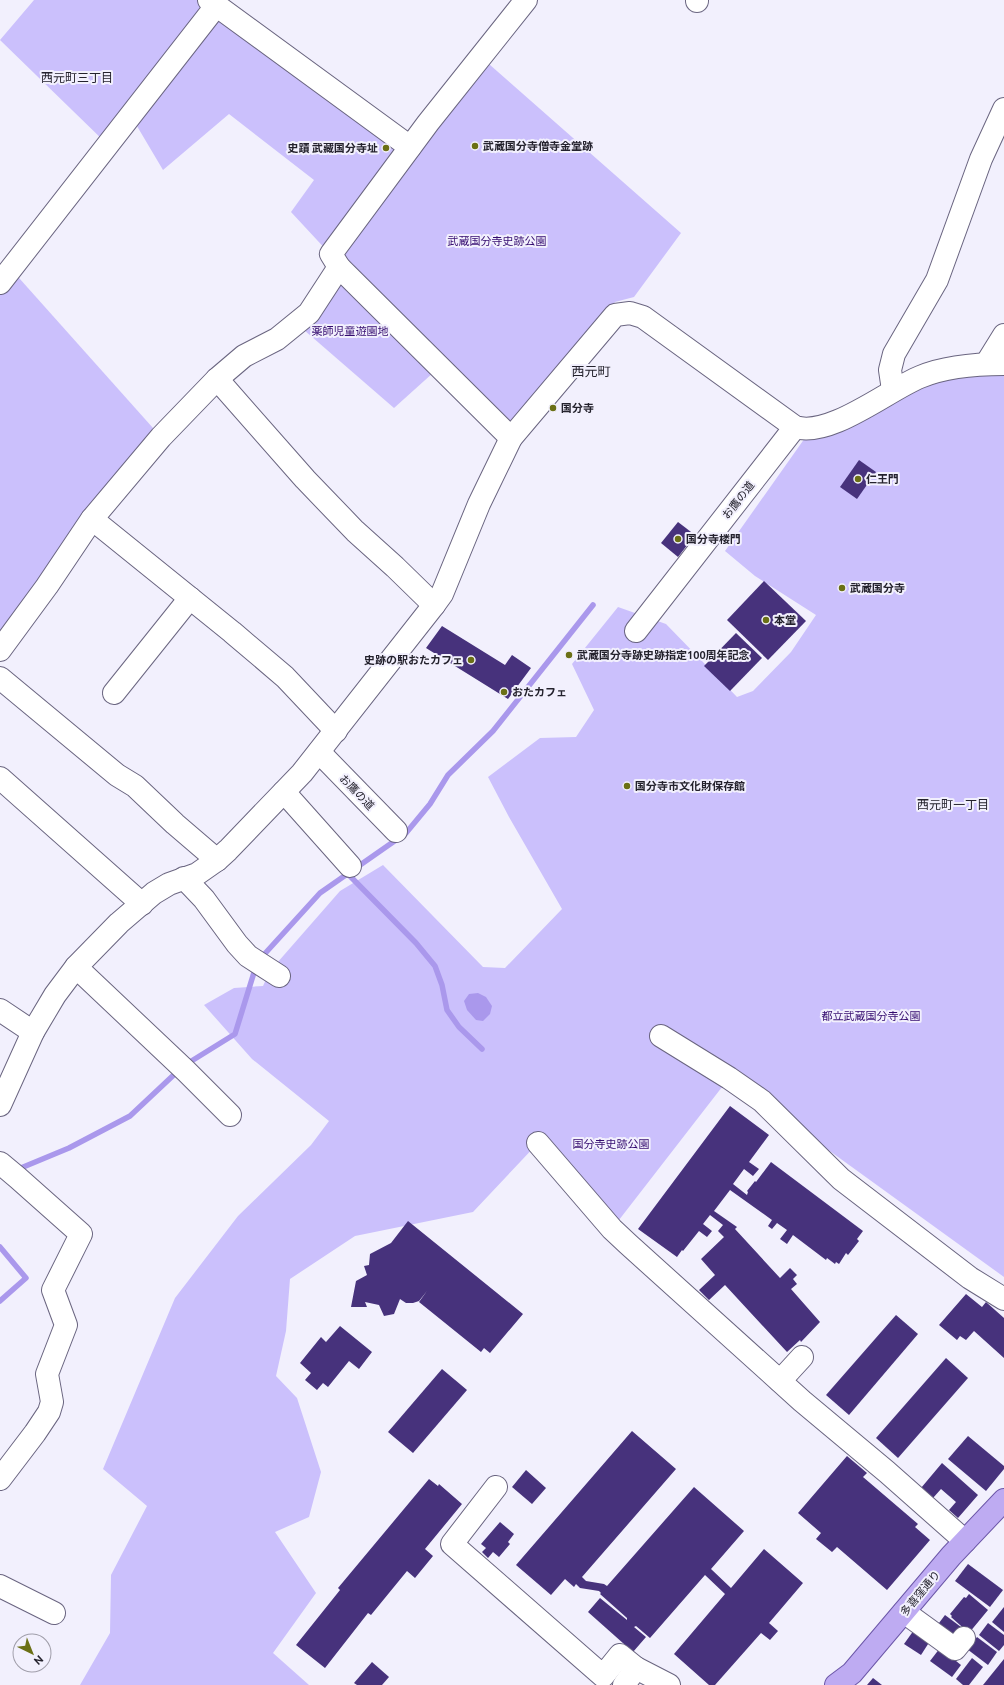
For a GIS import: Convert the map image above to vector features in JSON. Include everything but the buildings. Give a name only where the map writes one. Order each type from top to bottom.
[{"type":"main road","name":"多喜窪通り","points":[[836,1685],[852,1673],[964,1542],[1003,1502]]},
{"type":"street","points":[[511,438],[339,267],[330,254],[410,147],[526,0]]},
{"type":"street","points":[[0,283],[213,3],[410,147]]},
{"type":"street","points":[[893,390],[890,370],[894,354],[937,280],[982,159],[1004,109]]},
{"type":"street","points":[[0,650],[47,586],[92,520],[161,437],[217,379],[244,356],[277,339],[309,313],[339,267]]},
{"type":"street","points":[[0,1105],[33,1032],[55,995],[76,967],[119,923],[142,904],[169,884],[197,874],[217,860],[284,792],[336,731],[434,605],[445,587],[479,504],[511,438],[615,315],[630,312],[657,326],[795,427],[802,429],[812,428],[843,419],[870,405],[893,390],[928,374],[950,368],[995,364],[1004,335]]},
{"type":"street","points":[[217,379],[305,479],[340,516],[434,605]]},
{"type":"street","name":"お鷹の道","points":[[636,631],[795,427]]},
{"type":"street","points":[[92,520],[232,632],[285,677],[336,731]]},
{"type":"street","points":[[114,693],[190,598]]},
{"type":"street","points":[[0,678],[117,775],[135,786],[175,824],[217,860]]},
{"type":"street","name":"お鷹の道","points":[[319,752],[396,832]]},
{"type":"street","points":[[0,778],[142,904]]},
{"type":"street","points":[[284,792],[350,866]]},
{"type":"street","points":[[184,878],[204,899],[237,944],[253,960],[279,976]]},
{"type":"street","points":[[76,967],[230,1115]]},
{"type":"street","points":[[0,1010],[33,1032]]},
{"type":"street","points":[[661,1036],[729,1078],[762,1101],[841,1179],[970,1278],[1004,1299]]},
{"type":"street","points":[[538,1143],[612,1229],[780,1381],[887,1472],[964,1542]]},
{"type":"street","points":[[0,1479],[49,1412],[52,1402],[47,1374],[66,1325],[53,1290],[81,1234],[8,1169]]},
{"type":"street","points":[[780,1381],[802,1357]]},
{"type":"street","points":[[496,1487],[452,1544],[603,1676],[620,1655],[630,1677],[669,1685]]},
{"type":"street","points":[[0,1586],[54,1613]]},
{"type":"street","points":[[904,1612],[955,1649],[964,1638]]},
{"type":"green space","name":"武蔵国分寺史跡公園","points":[[34,0],[209,0],[410,147],[481,57],[681,233],[634,297],[615,302],[532,415],[512,427],[330,254],[291,212],[314,180],[229,114],[163,170],[131,116],[108,145],[0,40]]},
{"type":"green space","points":[[11,269],[161,437],[0,650],[0,283]]},
{"type":"green space","name":"薬師児童遊園地","points":[[338,281],[344,284],[434,372],[394,408],[304,330]]},
{"type":"green space","points":[[1004,364],[1004,1277],[729,1078],[612,1229],[538,1143],[473,1212],[355,1236],[290,1279],[286,1331],[276,1376],[297,1398],[321,1472],[309,1517],[275,1532],[316,1593],[273,1653],[309,1685],[80,1685],[110,1633],[111,1575],[147,1506],[103,1469],[175,1298],[238,1216],[311,1145],[329,1121],[252,1059],[204,1005],[234,988],[263,986],[270,971],[340,891],[383,865],[483,967],[505,968],[562,909],[509,817],[488,777],[540,738],[576,737],[594,710],[572,664],[618,607],[666,624],[737,697],[753,691],[791,652],[816,615],[755,576],[725,551],[812,428],[893,390]]},
{"type":"shaded area","points":[[478,993],[486,997],[492,1006],[490,1014],[483,1021],[476,1020],[467,1010],[464,1001],[469,994]]},
{"type":"waterway","points":[[260,959],[320,893],[406,833],[430,804],[448,775],[493,731],[593,605]]},
{"type":"waterway","points":[[347,873],[416,943],[435,966],[442,985],[447,1010],[459,1027],[482,1049]]},
{"type":"waterway","points":[[185,1065],[235,1034],[256,966]]},
{"type":"waterway","points":[[16,1170],[69,1148],[130,1116],[179,1070]]},
{"type":"waterway","points":[[0,1247],[26,1278],[0,1301]]},
{"type":"place","name":"武蔵国分寺僧寺金堂跡","points":[[475,146]]},
{"type":"place","name":"史蹟 武藏国分寺址","points":[[386,148]]},
{"type":"place","name":"国分寺","points":[[553,408]]},
{"type":"place","name":"仁王門","points":[[858,479]]},
{"type":"place","name":"国分寺楼門","points":[[678,539]]},
{"type":"place","name":"武蔵国分寺","points":[[842,588]]},
{"type":"place","name":"本堂","points":[[766,620]]},
{"type":"place","name":"武蔵国分寺跡史跡指定100周年記念","points":[[569,655]]},
{"type":"place","name":"史跡の駅おたカフェ","points":[[471,660]]},
{"type":"place","name":"おたカフェ","points":[[504,692]]},
{"type":"place","name":"国分寺市文化財保存館","points":[[627,786]]},
{"type":"district","name":"西元町三丁目","points":[[77,77]]},
{"type":"district","name":"西元町","points":[[591,371]]},
{"type":"district","name":"西元町一丁目","points":[[953,804]]},
{"type":"park label","name":"都立武蔵国分寺公園","points":[[871,1016]]},
{"type":"park label","name":"国分寺史跡公園","points":[[611,1144]]}]
